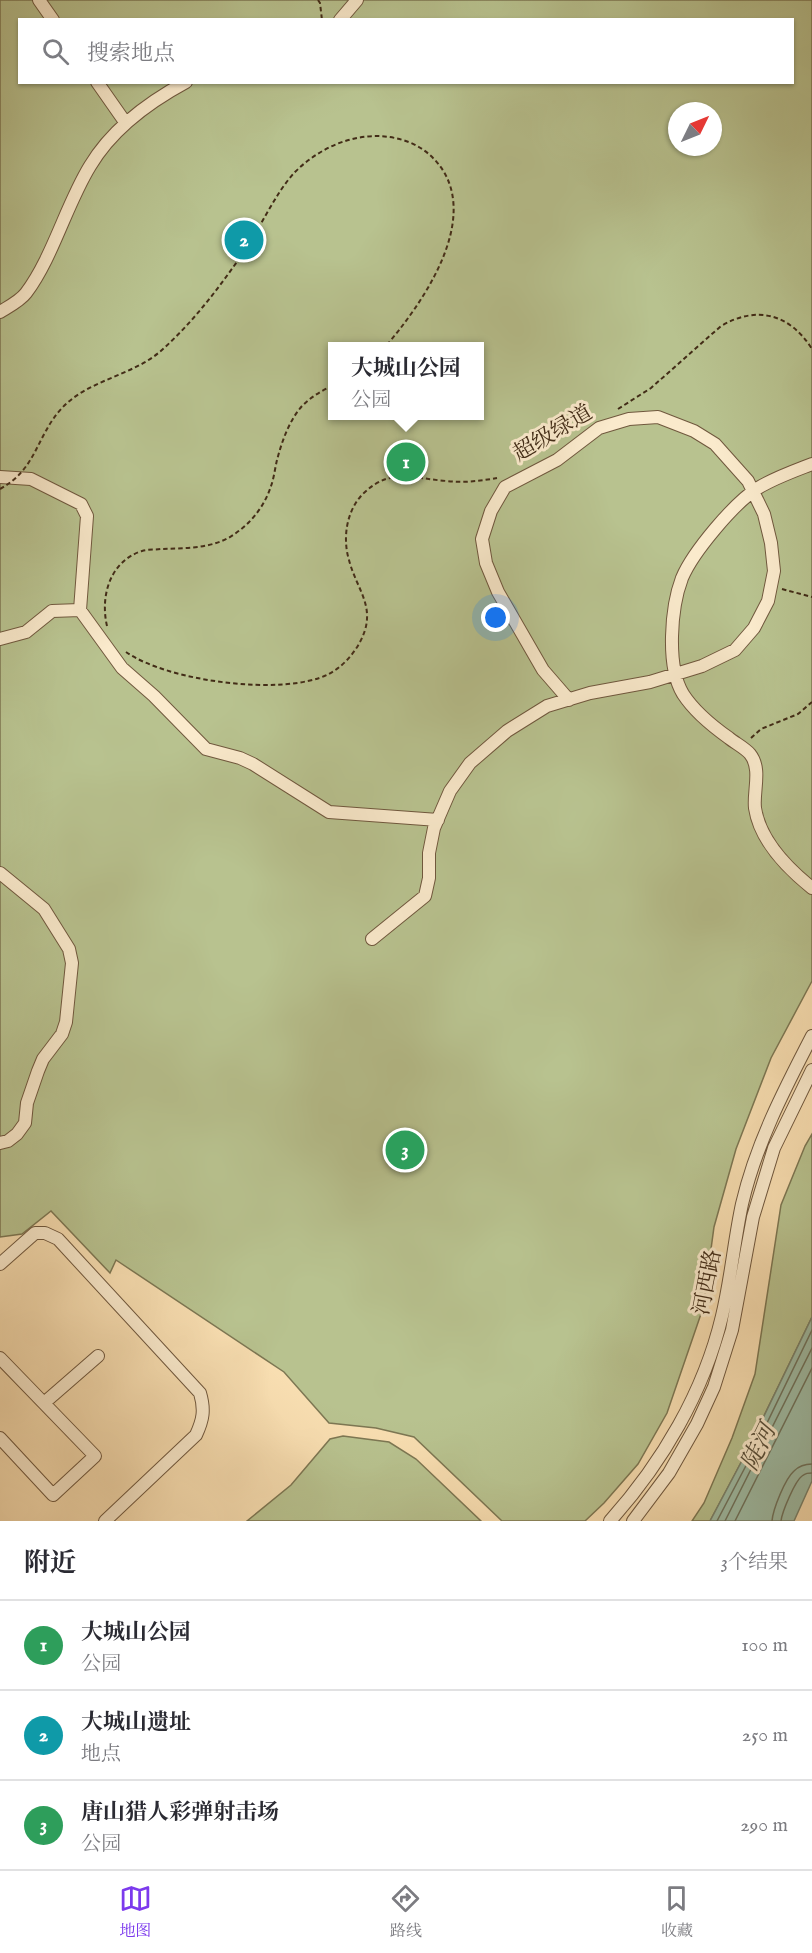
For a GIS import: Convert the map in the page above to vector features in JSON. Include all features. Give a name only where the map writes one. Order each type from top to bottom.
[{"type":"street","points":[[39,0],[52,18]]},
{"type":"street","points":[[342,18],[357,0]]},
{"type":"street","points":[[98,84],[125,122]]},
{"type":"street","points":[[0,312],[24,295],[42,266],[90,165],[125,122],[183,84]]},
{"type":"street","points":[[372,939],[425,896],[429,878],[429,853],[438,820],[450,791],[470,763],[507,731],[547,706],[569,699],[650,682],[702,666],[735,650],[754,628],[768,601],[774,571],[771,543],[764,514],[748,482],[715,444],[694,431],[657,417],[629,419],[599,428],[557,460],[506,487],[490,512],[482,539],[486,563],[498,592],[543,670],[569,699]]},
{"type":"street","points":[[812,464],[757,488],[726,515],[704,542],[682,578],[672,624],[672,662],[682,693],[716,729],[751,755],[757,772],[756,809],[763,832],[777,854],[797,876],[812,888]]},
{"type":"street","points":[[0,477],[31,479],[81,504],[87,516],[80,610],[122,668],[154,696],[206,749],[246,761],[329,812],[438,820]]},
{"type":"street","points":[[0,639],[26,632],[51,611],[80,610]]},
{"type":"street","points":[[0,873],[44,909],[69,949],[72,963],[66,1022],[62,1034],[43,1059],[38,1071],[27,1103],[26,1123],[8,1141],[0,1143]]},
{"type":"street","name":"河西路","points":[[610,1521],[659,1459],[687,1410],[704,1372],[722,1316],[742,1203],[761,1143],[812,1036]]},
{"type":"street","name":"河西路","points":[[633,1521],[669,1473],[697,1424],[714,1387],[732,1330],[753,1217],[774,1148],[812,1070]]},
{"type":"street","points":[[0,1264],[35,1233],[45,1233],[58,1239],[200,1393],[204,1413],[196,1435],[105,1521]]},
{"type":"street","points":[[44,1403],[98,1356]]},
{"type":"street","points":[[0,1358],[94,1456],[53,1495],[2,1444]]},
{"type":"path","points":[[318,0],[322,18]]},
{"type":"path","points":[[0,489],[18,478],[29,464],[47,427],[64,406],[84,392],[143,364],[162,350],[200,311],[239,260],[295,172],[341,141],[360,136],[399,138],[414,144],[427,152],[439,164],[452,191],[453,230],[448,246],[422,297],[389,342]]},
{"type":"path","name":"超级绿道","points":[[615,411],[651,388],[721,326],[734,318],[757,314],[774,317],[797,330],[812,349]]},
{"type":"path","points":[[110,631],[104,611],[104,599],[111,576],[129,558],[143,550],[202,546],[235,534],[257,513],[272,486],[282,445],[295,416],[316,394],[328,388]]},
{"type":"path","name":"超级绿道","points":[[123,649],[158,668],[216,682],[248,685],[276,684],[311,680],[328,674],[351,655],[361,640],[366,625],[368,609],[349,560],[346,545],[349,520],[364,492],[380,481],[393,477],[408,476],[461,482],[498,477]]},
{"type":"path","points":[[771,586],[812,597]]},
{"type":"path","points":[[741,747],[761,729],[798,714],[812,702]]},
{"type":"shaded area","points":[[0,0],[812,0],[812,981],[771,1058],[736,1149],[714,1227],[703,1308],[667,1413],[638,1464],[585,1521],[502,1521],[414,1437],[376,1428],[329,1423],[284,1372],[116,1260],[110,1273],[51,1211],[22,1234],[0,1237]]},
{"type":"shaded area","points":[[812,1134],[812,1317],[710,1521],[692,1521],[704,1503],[732,1438],[755,1374],[781,1205]]},
{"type":"shaded area","points":[[343,1436],[389,1442],[416,1459],[481,1521],[247,1521],[291,1485],[330,1439]]},
{"type":"water","name":"陡河","points":[[812,1317],[812,1481],[794,1521],[710,1521],[745,1455]]},
{"type":"place","name":"大城山遗址","points":[[244,240]]},
{"type":"place","name":"大城山公园","points":[[406,462]]},
{"type":"place","name":"唐山猎人彩弹射击场","points":[[405,1150]]}]
